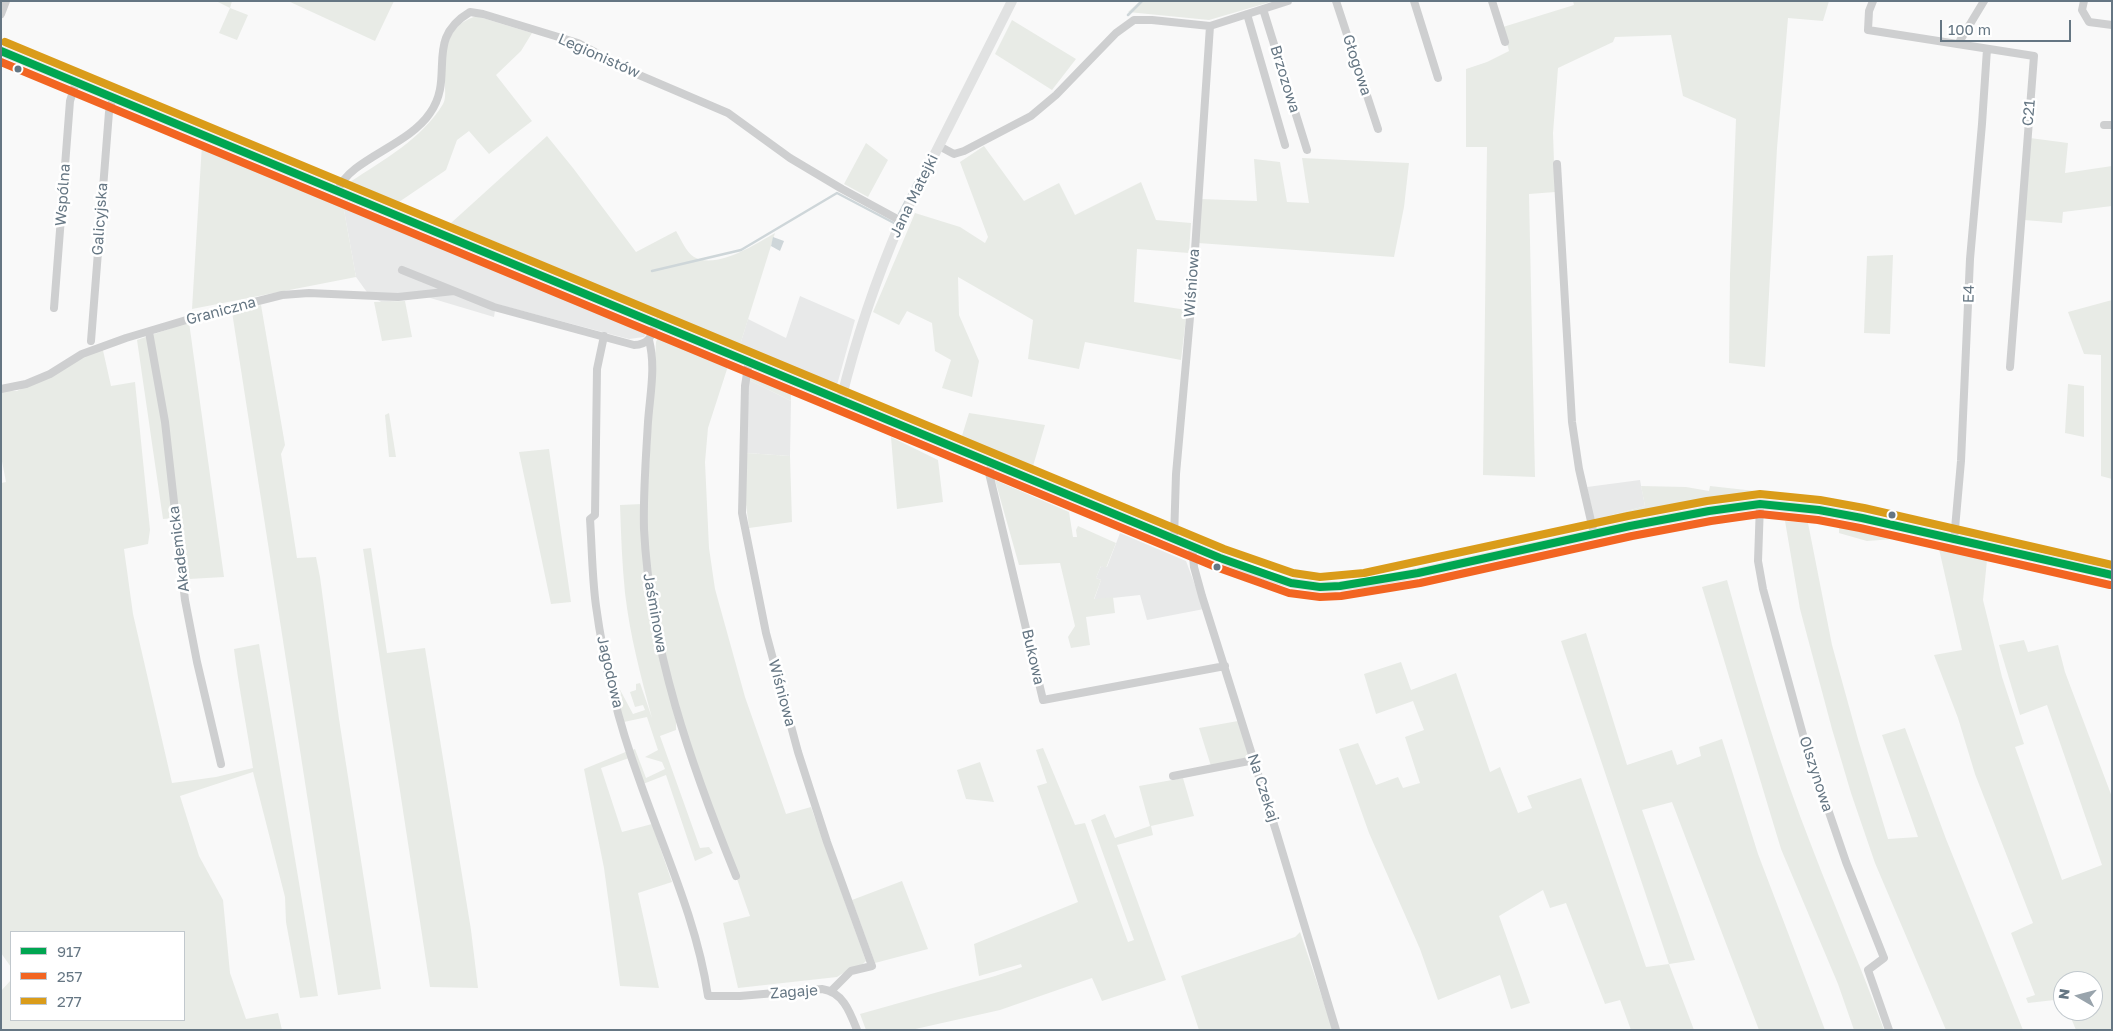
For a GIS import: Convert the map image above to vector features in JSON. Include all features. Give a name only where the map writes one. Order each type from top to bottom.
[{"type":"main road","name":"Jana Matejki","points":[[841,400],[849,366],[872,294],[901,220],[1012,1]]},
{"type":"main road","points":[[1,51],[1174,539],[1281,580],[1308,586],[1340,586],[1366,583],[1594,534],[1709,511],[1760,504],[1819,510],[2112,575]]},
{"type":"street","points":[[1,14],[6,1]]},
{"type":"street","points":[[939,146],[954,154],[964,152],[1031,116],[1056,95],[1116,33],[1134,20],[1210,26],[1288,1]]},
{"type":"street","name":"Głogowa","points":[[1336,1],[1378,129]]},
{"type":"street","points":[[1414,1],[1438,78]]},
{"type":"street","points":[[1492,1],[1505,42]]},
{"type":"street","name":"C21","points":[[1873,1],[1869,11],[1868,30],[2034,56],[2010,367]]},
{"type":"street","points":[[1958,44],[1984,1]]},
{"type":"street","points":[[2084,1],[2082,10],[2089,22],[2112,25]]},
{"type":"street","name":"Brzozowa","points":[[1263,9],[1307,150]]},
{"type":"street","name":"Legionistów","points":[[338,190],[349,173],[397,144],[428,117],[441,92],[441,59],[446,36],[453,24],[470,12],[578,43],[632,72],[728,113],[790,158],[842,189],[901,220]]},
{"type":"street","name":"Brzozowa","points":[[1247,14],[1285,146]]},
{"type":"street","name":"Wiśniowa","points":[[1174,539],[1176,474],[1192,295],[1210,26]]},
{"type":"street","name":"E4","points":[[1954,540],[1961,461],[1970,259],[1987,49]]},
{"type":"street","name":"Wspólna","points":[[54,308],[70,101],[76,82]]},
{"type":"street","name":"Galicyjska","points":[[91,341],[108,121],[113,98]]},
{"type":"street","points":[[1557,164],[1572,422],[1579,469],[1594,534]]},
{"type":"street","name":"Graniczna","points":[[402,270],[494,307],[634,344],[643,344],[649,340]]},
{"type":"street","name":"Graniczna","points":[[1,388],[26,384],[50,374],[82,354],[202,315],[282,295],[309,293],[398,297],[454,291]]},
{"type":"street","points":[[649,340],[656,322]]},
{"type":"street","name":"Akademicka","points":[[150,332],[164,422],[185,600],[197,662],[221,764]]},
{"type":"street","name":"Jagodowa","points":[[604,336],[597,369],[595,515],[590,519],[596,606],[612,689],[638,779],[662,838],[698,943],[708,996]]},
{"type":"street","name":"Jaśminowa","points":[[649,340],[654,357],[648,421],[644,526],[653,611],[660,649],[679,721],[736,876]]},
{"type":"street","name":"Wiśniowa","points":[[749,361],[745,386],[742,513],[766,633],[798,752],[827,842],[872,966],[851,971],[832,990]]},
{"type":"street","name":"Bukowa","points":[[992,463],[989,473],[1043,700],[1225,666]]},
{"type":"street","name":"Olszynowa","points":[[1760,504],[1758,561],[1763,589],[1805,742],[1846,862],[1884,958],[1868,970],[1889,1030]]},
{"type":"street","name":"Na Czekaj","points":[[1192,546],[1194,567],[1336,1030]]},
{"type":"street","points":[[1173,776],[1254,760]]},
{"type":"street","name":"Zagaje","points":[[708,996],[832,990],[840,996],[857,1030]]},
{"type":"shaded area","points":[[216,1],[232,1],[230,8]]},
{"type":"shaded area","points":[[288,1],[394,1],[375,41]]},
{"type":"shaded area","points":[[1140,1],[1274,1],[1209,20],[1128,12]]},
{"type":"shaded area","points":[[1573,1],[1829,1],[1823,21],[1788,18],[1777,148],[1765,367],[1729,363],[1730,274],[1736,119],[1683,96],[1671,35],[1615,37],[1613,42],[1558,68],[1553,133],[1555,192],[1529,194],[1535,477],[1483,475],[1487,147],[1466,147],[1466,69],[1487,62],[1509,51],[1503,27],[1574,5]]},
{"type":"shaded area","points":[[230,8],[248,15],[237,40],[219,33]]},
{"type":"shaded area","points":[[476,16],[532,33],[521,51],[496,75],[532,121],[489,154],[469,131],[457,140],[446,170],[399,202],[350,182],[401,148],[424,128],[434,116],[445,100],[445,64],[451,36],[465,21]]},
{"type":"shaded area","points":[[1012,20],[1076,59],[1052,90],[995,54]]},
{"type":"shaded area","points":[[547,136],[636,252],[676,231],[691,255],[703,260],[713,260],[736,254],[775,233],[740,345],[451,223]]},
{"type":"shaded area","points":[[2030,138],[2068,143],[2065,173],[2112,166],[2112,206],[2063,212],[2062,223],[2024,220]]},
{"type":"shaded area","points":[[866,143],[888,160],[868,197],[844,184]]},
{"type":"shaded area","points":[[202,144],[342,199],[356,277],[192,309]]},
{"type":"shaded area","points":[[984,146],[1024,201],[1059,183],[1075,215],[1141,182],[1156,220],[1191,223],[1189,253],[1137,249],[1134,302],[1187,310],[1181,360],[1085,342],[1079,369],[1028,359],[1033,320],[958,277],[959,315],[979,361],[972,397],[942,388],[951,360],[935,351],[932,323],[907,311],[899,325],[873,312],[915,213],[960,227],[985,243],[988,237],[960,162]]},
{"type":"shaded area","points":[[1302,158],[1409,163],[1404,207],[1394,257],[1198,243],[1200,199],[1257,201],[1254,159],[1280,162],[1287,202],[1309,203]]},
{"type":"shaded area","points":[[342,199],[648,330],[644,337],[629,339],[496,304],[494,317],[427,297],[383,303],[369,295],[356,277]]},
{"type":"shaded area","points":[[773,237],[784,241],[780,251],[771,246]]},
{"type":"shaded area","points":[[1893,255],[1890,334],[1864,333],[1867,256]]},
{"type":"shaded area","points":[[800,296],[855,320],[837,385],[740,345],[748,319],[786,338]]},
{"type":"shaded area","points":[[2112,300],[2112,479],[2101,476],[2101,355],[2084,354],[2068,312]]},
{"type":"shaded area","points":[[405,301],[412,337],[382,341],[374,302]]},
{"type":"shaded area","points":[[261,305],[285,445],[281,454],[297,558],[316,557],[320,577],[339,719],[381,989],[338,995],[232,312]]},
{"type":"shaded area","points":[[189,322],[224,577],[189,579],[183,530],[174,518],[163,519],[137,340]]},
{"type":"shaded area","points":[[661,336],[729,363],[708,428],[705,462],[709,548],[715,589],[745,697],[786,814],[811,807],[866,961],[837,977],[738,988],[723,923],[750,916],[694,757],[662,648],[647,544],[647,503],[656,342],[658,337]]},
{"type":"shaded area","points":[[102,346],[111,386],[135,382],[150,530],[148,544],[124,549],[133,614],[172,783],[216,777],[253,768],[234,649],[259,644],[318,996],[300,998],[286,922],[285,897],[253,772],[180,796],[199,856],[223,900],[230,973],[246,1019],[278,1013],[282,1030],[1,1030],[1,991],[10,981],[10,1021],[185,1021],[185,931],[10,931],[10,966],[1,953],[1,483],[6,482],[1,456],[1,391],[17,391]]},
{"type":"shaded area","points":[[750,372],[791,388],[791,401],[749,380]]},
{"type":"shaded area","points":[[749,380],[791,401],[790,456],[746,453]]},
{"type":"shaded area","points":[[2068,384],[2084,386],[2084,437],[2065,433]]},
{"type":"shaded area","points":[[389,413],[396,457],[389,457],[385,415]]},
{"type":"shaded area","points":[[969,413],[1045,425],[1031,473],[961,439]]},
{"type":"shaded area","points":[[891,437],[938,460],[943,502],[897,509]]},
{"type":"shaded area","points":[[549,449],[571,602],[551,604],[519,452]]},
{"type":"shaded area","points":[[746,453],[790,456],[792,522],[749,528],[746,504]]},
{"type":"shaded area","points":[[995,480],[1069,512],[1073,537],[1077,537],[1076,530],[1078,526],[1116,543],[1106,568],[1101,566],[1096,578],[1101,580],[1094,599],[1113,597],[1115,613],[1086,617],[1090,645],[1071,648],[1068,637],[1075,626],[1060,563],[1019,565]]},
{"type":"shaded area","points":[[1640,480],[1645,506],[1594,520],[1587,487]]},
{"type":"shaded area","points":[[1641,486],[1686,487],[1709,491],[1710,486],[1773,493],[1771,497],[1704,501],[1595,524],[1594,520],[1645,506]]},
{"type":"shaded area","points":[[642,504],[643,553],[648,603],[656,646],[676,721],[676,730],[660,736],[700,848],[709,847],[713,853],[695,861],[666,775],[643,784],[632,750],[635,749],[646,778],[665,769],[662,762],[645,757],[658,750],[647,717],[624,722],[614,686],[618,686],[633,714],[645,710],[643,705],[635,707],[630,692],[636,690],[636,684],[640,683],[652,718],[630,625],[625,593],[621,538],[620,505]]},
{"type":"shaded area","points":[[1785,521],[1808,523],[1832,645],[1888,839],[1918,837],[1882,735],[1905,728],[1946,839],[2023,1030],[1946,1030],[1875,863],[1851,793],[1800,609]]},
{"type":"shaded area","points":[[1839,525],[1893,539],[1867,541],[1839,533]]},
{"type":"shaded area","points":[[1120,533],[1186,561],[1204,609],[1147,620],[1140,595],[1094,600],[1101,580],[1096,578],[1101,566],[1107,567]]},
{"type":"shaded area","points":[[371,548],[387,653],[425,648],[471,930],[478,988],[430,987],[363,549]]},
{"type":"shaded area","points":[[1939,549],[1987,560],[1983,600],[2002,677],[2024,744],[2015,747],[2062,880],[2102,865],[2047,705],[2020,715],[1999,645],[2024,640],[2028,652],[2058,645],[2065,672],[2112,797],[2112,1030],[2076,1030],[2072,1021],[2103,1021],[2103,971],[2053,971],[2053,1000],[2028,1003],[2026,998],[2035,995],[2011,933],[2033,923],[1975,774],[1958,718],[1934,655],[1962,650]]},
{"type":"shaded area","points":[[1727,580],[1756,682],[1788,783],[1884,1030],[1854,1030],[1838,984],[1781,849],[1702,587]]},
{"type":"shaded area","points":[[1586,633],[1627,765],[1672,750],[1677,765],[1701,756],[1699,747],[1722,739],[1758,854],[1825,1030],[1759,1030],[1672,802],[1642,810],[1695,960],[1669,964],[1561,641]]},
{"type":"shaded area","points":[[1401,662],[1411,690],[1456,673],[1490,772],[1500,767],[1518,813],[1532,808],[1527,796],[1581,778],[1646,967],[1669,964],[1694,1030],[1631,1030],[1620,1000],[1605,1004],[1566,903],[1550,908],[1543,890],[1499,916],[1530,1003],[1511,1009],[1500,975],[1438,1000],[1420,949],[1369,833],[1339,749],[1358,743],[1376,785],[1398,777],[1403,788],[1420,783],[1405,737],[1424,730],[1413,701],[1376,714],[1364,674]]},
{"type":"shaded area","points":[[1238,721],[1249,757],[1211,766],[1199,728]]},
{"type":"shaded area","points":[[1043,748],[1075,825],[1085,823],[1128,942],[1134,940],[1091,820],[1105,814],[1115,838],[1150,826],[1139,786],[1183,778],[1194,816],[1151,826],[1153,835],[1117,845],[1166,980],[1102,1001],[1092,978],[1000,1010],[911,1030],[866,1030],[860,1014],[1022,967],[1021,964],[979,976],[974,944],[1078,902],[1037,786],[1047,783],[1036,750]]},
{"type":"shaded area","points":[[628,751],[629,758],[601,768],[622,832],[652,824],[672,882],[638,893],[659,988],[620,986],[604,868],[584,769]]},
{"type":"shaded area","points":[[980,762],[994,802],[966,799],[957,770]]},
{"type":"shaded area","points":[[902,881],[928,949],[875,963],[852,900]]},
{"type":"shaded area","points":[[1300,932],[1333,1030],[1199,1030],[1181,976],[1295,937]]},
{"type":"waterway","points":[[1128,15],[1142,1]]},
{"type":"waterway","points":[[899,214],[917,179]]},
{"type":"waterway","points":[[652,271],[741,250],[837,193],[894,223]]},
{"type":"transit line","name":"277","points":[[5,42],[1224,549],[1293,573],[1320,577],[1364,573],[1628,516],[1707,501],[1760,494],[1820,500],[1864,508],[2112,565]]},
{"type":"transit line","name":"917","points":[[1,51],[1220,558],[1291,583],[1320,587],[1340,586],[1418,573],[1630,526],[1709,511],[1760,504],[1819,510],[1862,518],[2112,575]]},
{"type":"transit line","name":"257","points":[[1,62],[1216,567],[1289,593],[1320,597],[1341,596],[1420,583],[1632,536],[1760,514],[1818,520],[1860,528],[2110,585]]}]
